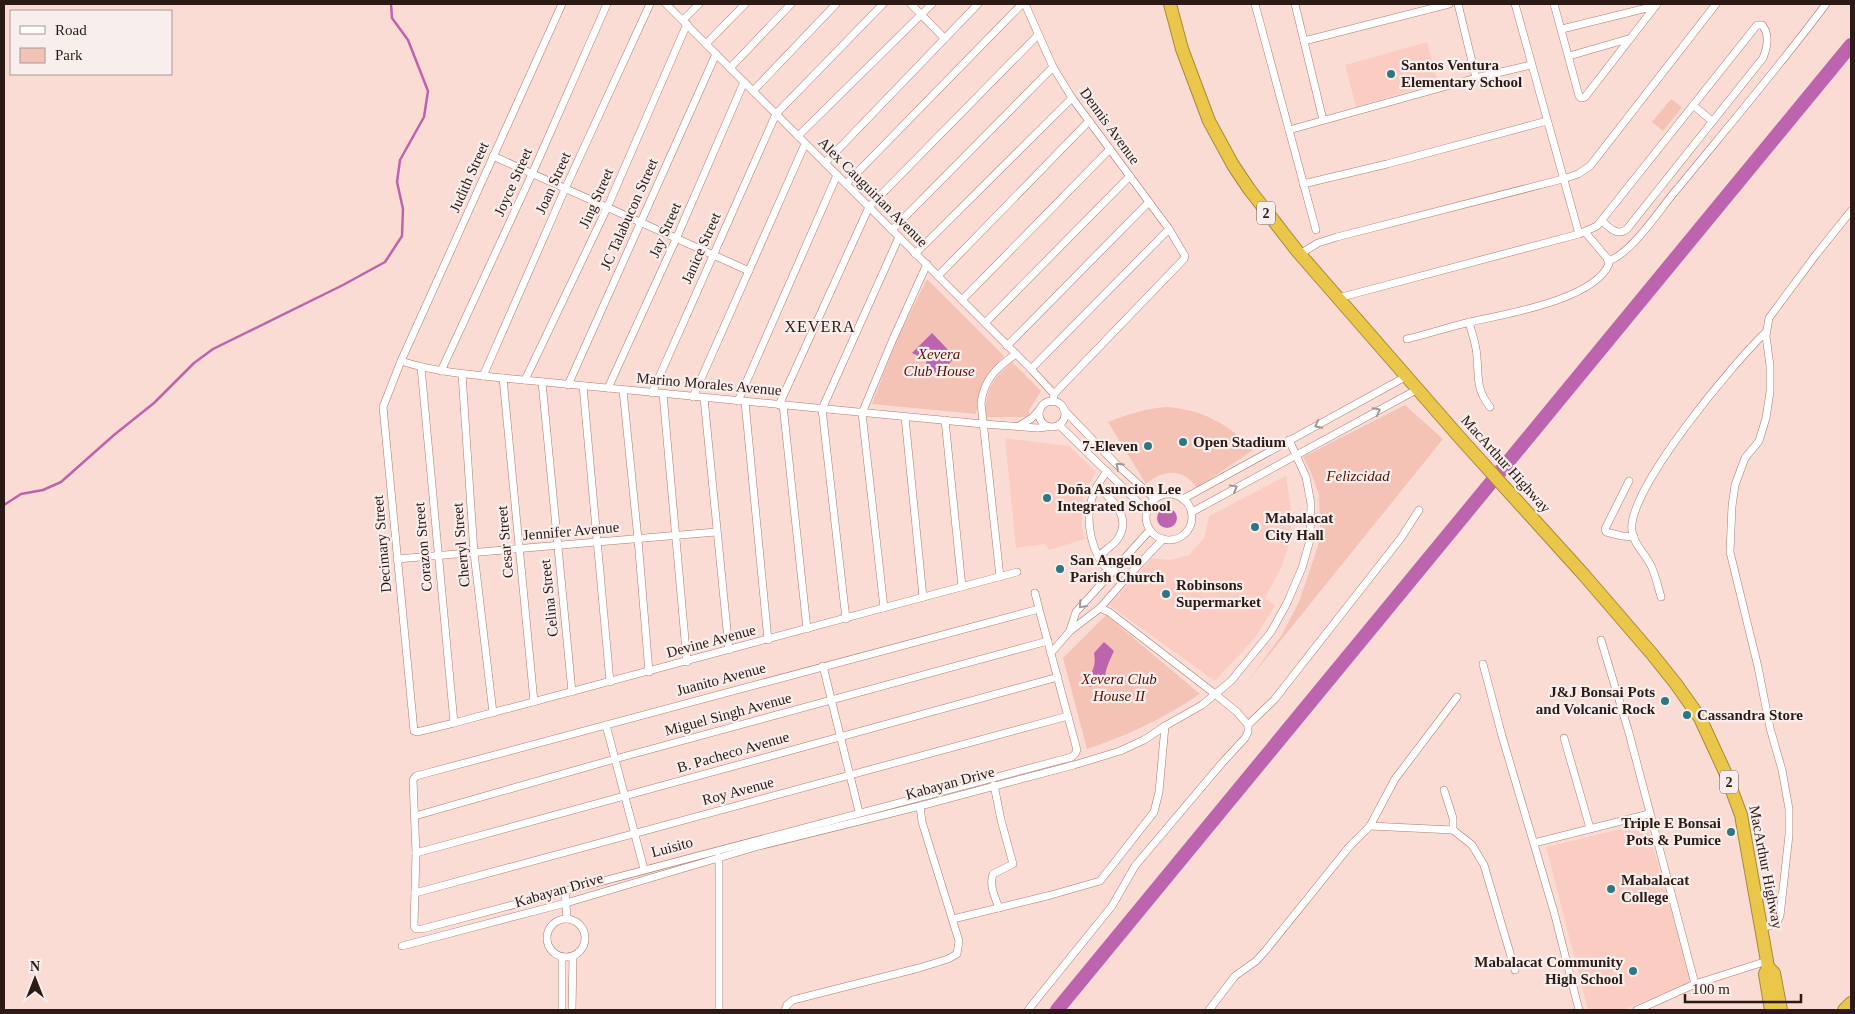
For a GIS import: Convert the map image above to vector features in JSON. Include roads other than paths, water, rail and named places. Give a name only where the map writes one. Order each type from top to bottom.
[{"type":"highway","name":"MacArthur Highway","points":[[1170,4],[1182,49],[1209,121],[1233,165],[1249,189],[1300,254],[1338,298],[1664,668],[1700,718],[1725,772],[1741,815],[1768,964],[1774,974],[1781,1010]]},
{"type":"highway","name":"MacArthur Highway","points":[[1768,964],[1765,974],[1771,1010]]},
{"type":"highway","points":[[1844,1010],[1851,1003]]},
{"type":"street","name":"Judith Street","points":[[400,361],[562,4]]},
{"type":"street","name":"Joyce Street","points":[[441,371],[532,174],[607,4]]},
{"type":"street","name":"Joan Street","points":[[483,376],[565,189],[650,4]]},
{"type":"street","name":"Alex Cauguirian Avenue","points":[[666,4],[927,264],[1054,394]]},
{"type":"street","name":"Jing Street","points":[[525,380],[607,208],[685,22],[698,4]]},
{"type":"street","points":[[706,44],[745,4]]},
{"type":"street","points":[[730,68],[791,4]]},
{"type":"street","points":[[753,91],[836,4]]},
{"type":"street","points":[[776,114],[883,4]]},
{"type":"street","points":[[911,4],[944,38]]},
{"type":"street","points":[[798,136],[932,4]]},
{"type":"street","points":[[825,163],[978,4]]},
{"type":"street","points":[[846,184],[1024,4]]},
{"type":"street","name":"Dennis Avenue","points":[[1024,4],[1053,67],[1072,98],[1169,229],[1185,256],[1054,394]]},
{"type":"street","points":[[1255,4],[1316,230]]},
{"type":"street","points":[[1294,4],[1323,120]]},
{"type":"street","points":[[1304,41],[1449,4]]},
{"type":"street","points":[[1458,4],[1476,78]]},
{"type":"street","points":[[1407,339],[1555,301],[1573,294],[1595,280],[1606,270],[1609,264],[1582,233],[1563,180],[1515,4]]},
{"type":"street","points":[[1556,4],[1581,98],[1585,96],[1656,5]]},
{"type":"street","points":[[1300,254],[1318,243],[1337,237],[1563,180],[1578,174],[1590,166],[1716,4]]},
{"type":"street","points":[[1608,261],[1620,255],[1654,218],[1764,84],[1826,4]]},
{"type":"street","points":[[1562,29],[1656,5]]},
{"type":"street","points":[[1338,298],[1582,233],[1602,221],[1757,25],[1762,25],[1767,33],[1766,49],[1763,58],[1627,229],[1623,232],[1616,232],[1602,221]]},
{"type":"street","points":[[807,629],[781,405],[869,207],[1038,35]]},
{"type":"street","points":[[1569,56],[1628,39]]},
{"type":"street","name":"JC Talabucon Street","points":[[568,384],[716,54]]},
{"type":"street","points":[[1289,130],[1476,78],[1531,65]]},
{"type":"street","points":[[892,230],[1053,67]]},
{"type":"street","name":"Jay Street","points":[[608,388],[676,239],[744,82]]},
{"type":"street","points":[[916,254],[1072,98]]},
{"type":"street","points":[[1693,105],[1712,121]]},
{"type":"street","name":"Janice Street","points":[[652,393],[776,114]]},
{"type":"street","points":[[938,276],[1089,121]]},
{"type":"street","points":[[1303,184],[1547,121]]},
{"type":"street","points":[[692,397],[805,144]]},
{"type":"street","points":[[962,300],[1110,149]]},
{"type":"street","points":[[494,156],[749,271]]},
{"type":"street","points":[[768,640],[742,401],[837,175]]},
{"type":"street","points":[[985,323],[1130,176]]},
{"type":"street","points":[[1008,346],[1149,202]]},
{"type":"street","points":[[1762,928],[1776,924],[1780,916],[1789,835],[1789,809],[1782,770],[1770,728],[1758,667],[1730,552],[1735,485],[1745,458],[1759,441],[1766,418],[1770,392],[1770,366],[1766,332],[1770,318],[1815,256],[1851,211]]},
{"type":"street","points":[[1031,369],[1169,229]]},
{"type":"street","points":[[846,619],[822,409],[899,237]]},
{"type":"street","points":[[884,608],[862,413],[927,264]]},
{"type":"street","points":[[1469,322],[1478,356],[1477,374],[1480,390],[1490,407]]},
{"type":"street","points":[[1661,597],[1652,568],[1634,537],[1632,524],[1646,487],[1678,435],[1748,350],[1766,332]]},
{"type":"street","points":[[1000,577],[981,403],[982,393],[992,373],[1016,354]]},
{"type":"street","name":"Marino Morales Avenue","points":[[400,361],[421,367],[462,374],[983,424],[1038,428],[1048,426]]},
{"type":"street","name":"Decimary Street","points":[[400,361],[383,408],[413,728]]},
{"type":"street","name":"Corazon Street","points":[[421,367],[454,723]]},
{"type":"street","name":"Cherryl Street","points":[[462,374],[474,553],[493,713]]},
{"type":"street","points":[[1183,499],[1407,376]]},
{"type":"street","name":"Cesar Street","points":[[503,378],[534,702]]},
{"type":"street","name":"Celina Street","points":[[542,382],[572,692]]},
{"type":"street","points":[[583,386],[610,682]]},
{"type":"street","points":[[1192,512],[1418,389]]},
{"type":"street","points":[[623,390],[649,672]]},
{"type":"street","points":[[663,394],[686,662]]},
{"type":"street","points":[[1053,402],[1054,394]]},
{"type":"street","points":[[704,398],[729,650]]},
{"type":"street","points":[[1017,427],[1032,418],[1046,403],[1060,404],[1115,463],[1155,499]]},
{"type":"street","points":[[1040,408],[1040,419],[1048,426],[1059,425],[1147,511]]},
{"type":"street","points":[[1059,425],[1064,418],[1064,410]]},
{"type":"street","points":[[905,417],[924,597]]},
{"type":"street","points":[[945,420],[962,587]]},
{"type":"street","name":"Kabayan Drive","points":[[402,946],[566,903],[719,857],[920,806],[1120,751],[1144,740],[1202,705],[1231,680],[1271,632],[1287,603],[1302,568],[1310,540],[1311,504],[1306,477],[1289,440]]},
{"type":"street","points":[[1107,471],[1093,494],[1090,507],[1090,523],[1092,538],[1098,556],[1111,573]]},
{"type":"street","points":[[1629,481],[1605,529],[1610,534],[1634,537]]},
{"type":"street","points":[[1097,486],[1122,511],[1123,518],[1122,529],[1116,540],[1098,556]]},
{"type":"street","points":[[1169,494],[1183,499],[1192,512],[1191,524],[1185,534],[1176,539],[1163,539],[1154,534],[1146,521],[1147,511],[1155,499],[1169,494]]},
{"type":"street","points":[[1248,725],[1274,700],[1401,538],[1419,510]]},
{"type":"street","points":[[1070,631],[1076,612],[1150,530]]},
{"type":"street","name":"Jennifer Avenue","points":[[397,559],[716,532]]},
{"type":"street","points":[[1051,653],[1070,631],[1100,608],[1163,539]]},
{"type":"street","name":"Devine Avenue","points":[[413,728],[417,732],[493,713],[1017,572]]},
{"type":"street","points":[[1035,593],[1068,716]]},
{"type":"street","points":[[1028,1010],[1112,906],[1135,866],[1245,738],[1248,732],[1248,725],[1237,712],[1109,612],[1100,608]]},
{"type":"street","name":"Juanito Avenue","points":[[413,780],[420,774],[1039,609]]},
{"type":"street","points":[[1601,640],[1612,674],[1695,984]]},
{"type":"street","name":"Miguel Singh Avenue","points":[[415,816],[1048,641]]},
{"type":"street","points":[[1483,664],[1502,736],[1554,912],[1579,1010]]},
{"type":"street","points":[[823,666],[859,812]]},
{"type":"street","name":"B. Pacheco Avenue","points":[[416,853],[626,797],[1058,677]]},
{"type":"street","points":[[1209,1010],[1235,976],[1256,961],[1266,950],[1349,847],[1370,826],[1395,779],[1457,697]]},
{"type":"street","name":"Luisito","points":[[413,780],[416,853],[414,926],[416,929],[1072,756],[1076,754],[1076,750],[1068,716]]},
{"type":"street","name":"Roy Avenue","points":[[415,893],[1068,716]]},
{"type":"street","points":[[606,725],[644,869]]},
{"type":"street","points":[[953,919],[1052,896],[1100,881],[1154,812],[1159,792],[1165,726]]},
{"type":"street","points":[[1564,738],[1590,828]]},
{"type":"street","points":[[994,785],[1013,864],[993,874],[991,881],[999,908]]},
{"type":"street","points":[[1444,790],[1453,818],[1453,830]]},
{"type":"street","points":[[785,1010],[787,1005],[793,1000],[919,968],[957,954],[959,945],[953,919],[922,822],[920,806]]},
{"type":"street","points":[[1534,843],[1649,814]]},
{"type":"street","points":[[1370,826],[1453,830],[1472,845],[1484,865],[1515,970]]},
{"type":"street","points":[[719,857],[719,1010]]},
{"type":"street","points":[[565,890],[567,919]]},
{"type":"street","points":[[567,919],[579,924],[585,935],[583,947],[573,956],[562,957],[555,954],[550,948],[547,940],[548,932],[552,925],[559,920],[567,919]]},
{"type":"street","points":[[572,1010],[573,956]]},
{"type":"street","points":[[562,957],[562,1010]]},
{"type":"street","points":[[1637,1010],[1695,984],[1768,964]]},
{"type":"street","points":[[562,986],[573,986]]},
{"type":"waterway","points":[[4,505],[21,494],[43,490],[61,482],[114,435],[154,403],[194,363],[213,349],[343,285],[385,262],[402,236],[403,209],[397,182],[400,160],[424,117],[428,91],[408,40],[392,18],[391,4]]},
{"type":"waterway","points":[[1057,1010],[1851,45]]},
{"type":"place","name":"Santos Ventura Elementary School","points":[[1391,74]]},
{"type":"place","name":"Open Stadium","points":[[1183,442]]},
{"type":"place","name":"7-Eleven","points":[[1148,446]]},
{"type":"place","name":"Doña Asuncion Lee Integrated School","points":[[1047,498]]},
{"type":"place","name":"Mabalacat City Hall","points":[[1255,527]]},
{"type":"place","name":"San Angelo Parish Church","points":[[1060,569]]},
{"type":"place","name":"Robinsons Supermarket","points":[[1166,594]]},
{"type":"place","name":"J&J Bonsai Pots and Volcanic Rock","points":[[1665,701]]},
{"type":"place","name":"Cassandra Store","points":[[1687,715]]},
{"type":"place","name":"Triple E Bonsai Pots & Pumice","points":[[1731,832]]},
{"type":"place","name":"Mabalacat College","points":[[1611,889]]},
{"type":"place","name":"Mabalacat Community High School","points":[[1633,971]]},
{"type":"district","name":"XEVERA","points":[[820,326]]},
{"type":"park label","name":"Xevera Club House","points":[[939,362]]},
{"type":"park label","name":"Felizcidad","points":[[1358,476]]},
{"type":"park label","name":"Xevera Club House II","points":[[1119,688]]}]
